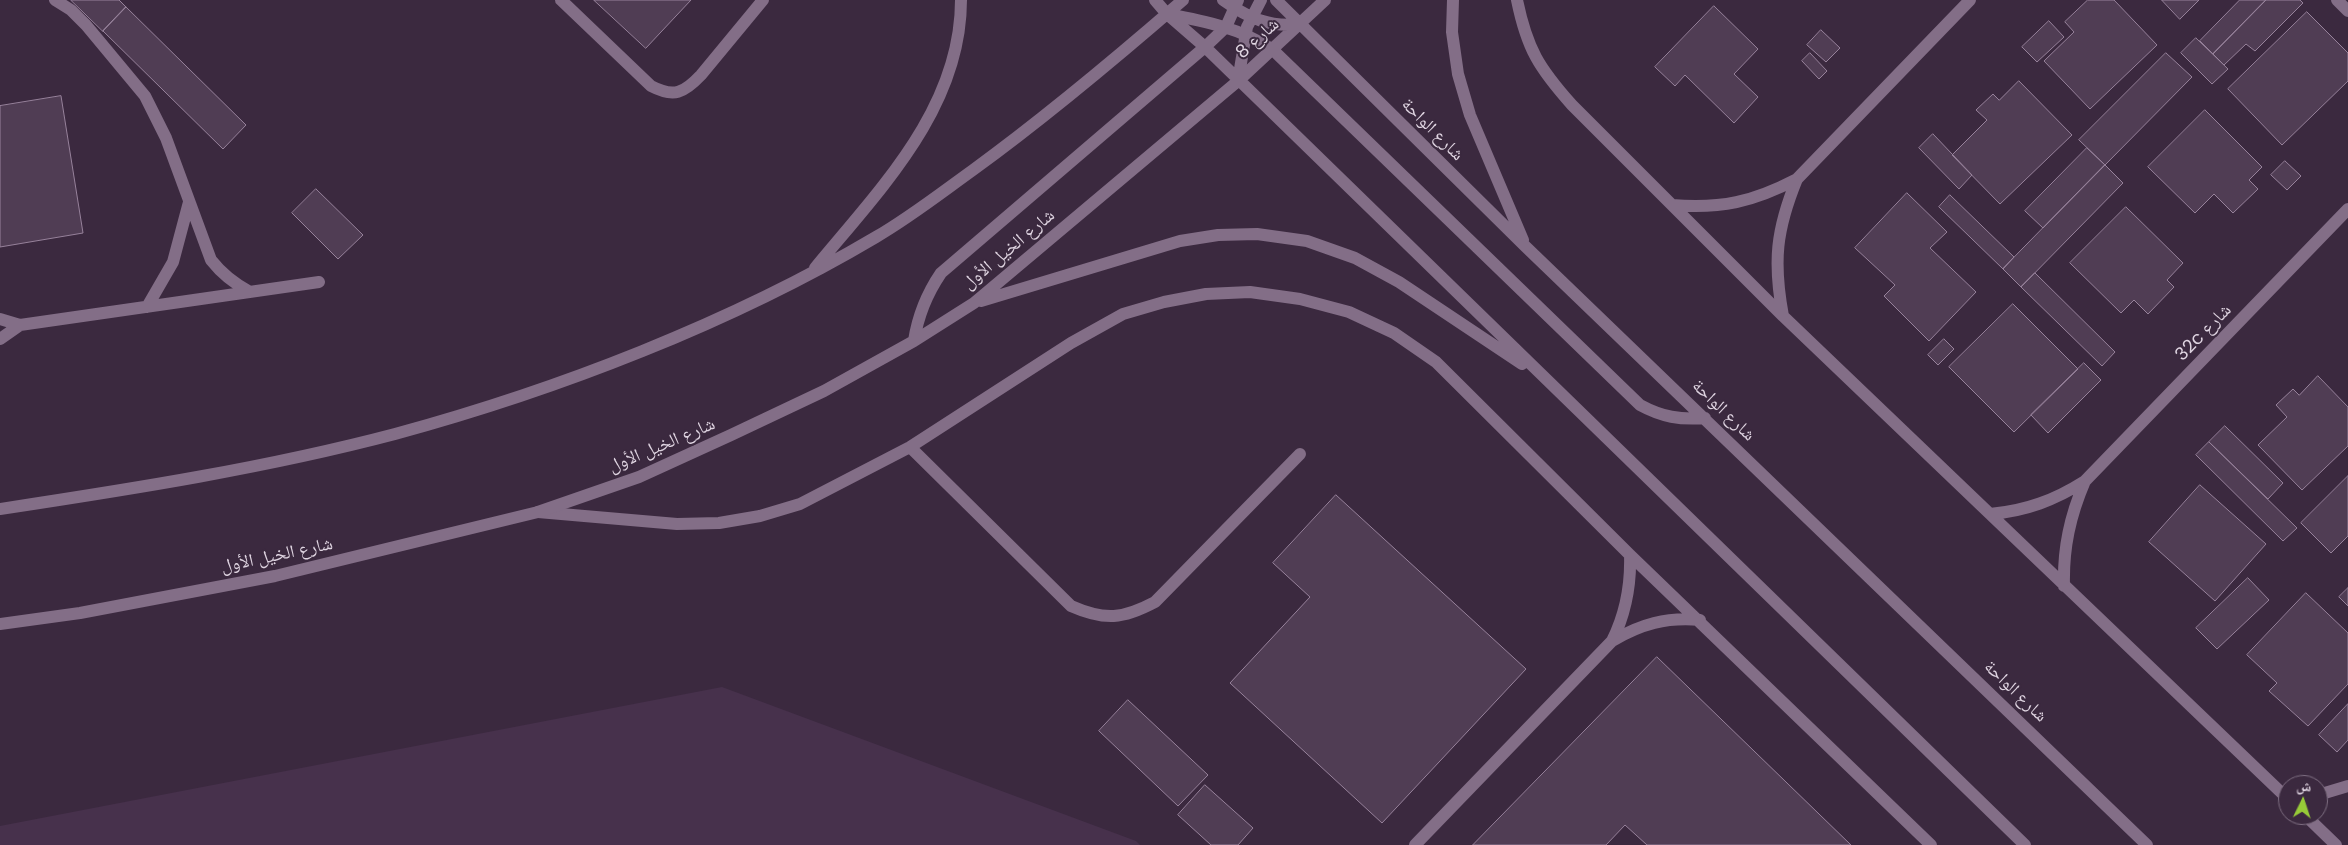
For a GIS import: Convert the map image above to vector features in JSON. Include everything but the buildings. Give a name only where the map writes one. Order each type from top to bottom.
[{"type":"main road","points":[[55,0],[71,10],[86,25],[145,96],[166,138],[211,260],[235,284],[250,292]]},
{"type":"main road","points":[[561,0],[651,86],[664,92],[677,93],[690,86],[763,0]]},
{"type":"main road","points":[[811,274],[916,141],[939,99],[953,54],[961,0]]},
{"type":"main road","points":[[1155,0],[1167,14],[1204,47],[2025,845]]},
{"type":"main road","points":[[0,509],[250,467],[394,434],[537,390],[676,337],[811,274],[878,236],[949,188],[1030,127],[1128,49],[1183,0]]},
{"type":"main road","points":[[1223,0],[1237,5],[1250,18],[1284,26],[1301,24],[1325,0]]},
{"type":"main road","points":[[1238,81],[1245,35],[1250,18],[1261,0]]},
{"type":"main road","name":"شارع الواحة","points":[[1276,0],[1526,247],[2147,845]]},
{"type":"main road","points":[[1454,0],[1452,32],[1458,74],[1470,115],[1526,247]]},
{"type":"main road","points":[[1517,0],[1524,33],[1544,72],[1572,105],[1783,316],[2278,789]]},
{"type":"main road","points":[[1672,205],[1704,208],[1736,204],[1768,194],[1797,179],[1970,0]]},
{"type":"main road","points":[[2337,0],[2348,10]]},
{"type":"main road","points":[[914,341],[918,317],[927,294],[941,273],[1204,47],[1226,27],[1237,5]]},
{"type":"main road","points":[[1167,14],[1226,27],[1273,50],[1640,405],[1660,415],[1675,419],[1705,418]]},
{"type":"main road","name":"شارع 8","points":[[1238,81],[1301,24]]},
{"type":"main road","name":"شارع الخيل الأول","points":[[0,624],[80,613],[275,576],[538,512],[639,477],[824,391],[914,341],[974,303],[1238,81]]},
{"type":"main road","points":[[1783,316],[1777,282],[1777,246],[1784,212],[1797,179]]},
{"type":"main road","points":[[147,307],[173,262],[189,202]]},
{"type":"main road","name":"32c شارع","points":[[1990,514],[2016,512],[2041,505],[2086,481],[2348,209]]},
{"type":"main road","points":[[974,303],[1180,241],[1218,235],[1258,234],[1307,241],[1355,258],[1399,282],[1549,382]]},
{"type":"main road","points":[[0,319],[20,325],[319,282]]},
{"type":"main road","points":[[538,512],[677,524],[719,523],[760,516],[800,504],[910,447],[1071,343],[1123,314],[1164,302],[1206,294],[1250,292],[1300,298],[1349,312],[1394,334],[1436,362],[1630,555],[1700,620],[1931,845]]},
{"type":"main road","points":[[0,339],[20,325]]},
{"type":"main road","points":[[910,447],[1071,606],[1092,615],[1114,617],[1136,613],[1156,602],[1300,454]]},
{"type":"main road","name":"32c شارع","points":[[2064,586],[2063,559],[2067,532],[2074,506],[2086,481]]},
{"type":"main road","points":[[1612,641],[1626,608],[1631,573],[1630,555]]},
{"type":"main road","points":[[1415,845],[1612,641],[1645,624],[1682,618],[1700,620]]},
{"type":"main road","points":[[2328,791],[2348,786]]},
{"type":"main road","points":[[2315,825],[2336,845]]},
{"type":"shaded area","points":[[722,687],[1136,841],[1140,845],[0,845],[0,826]]}]
